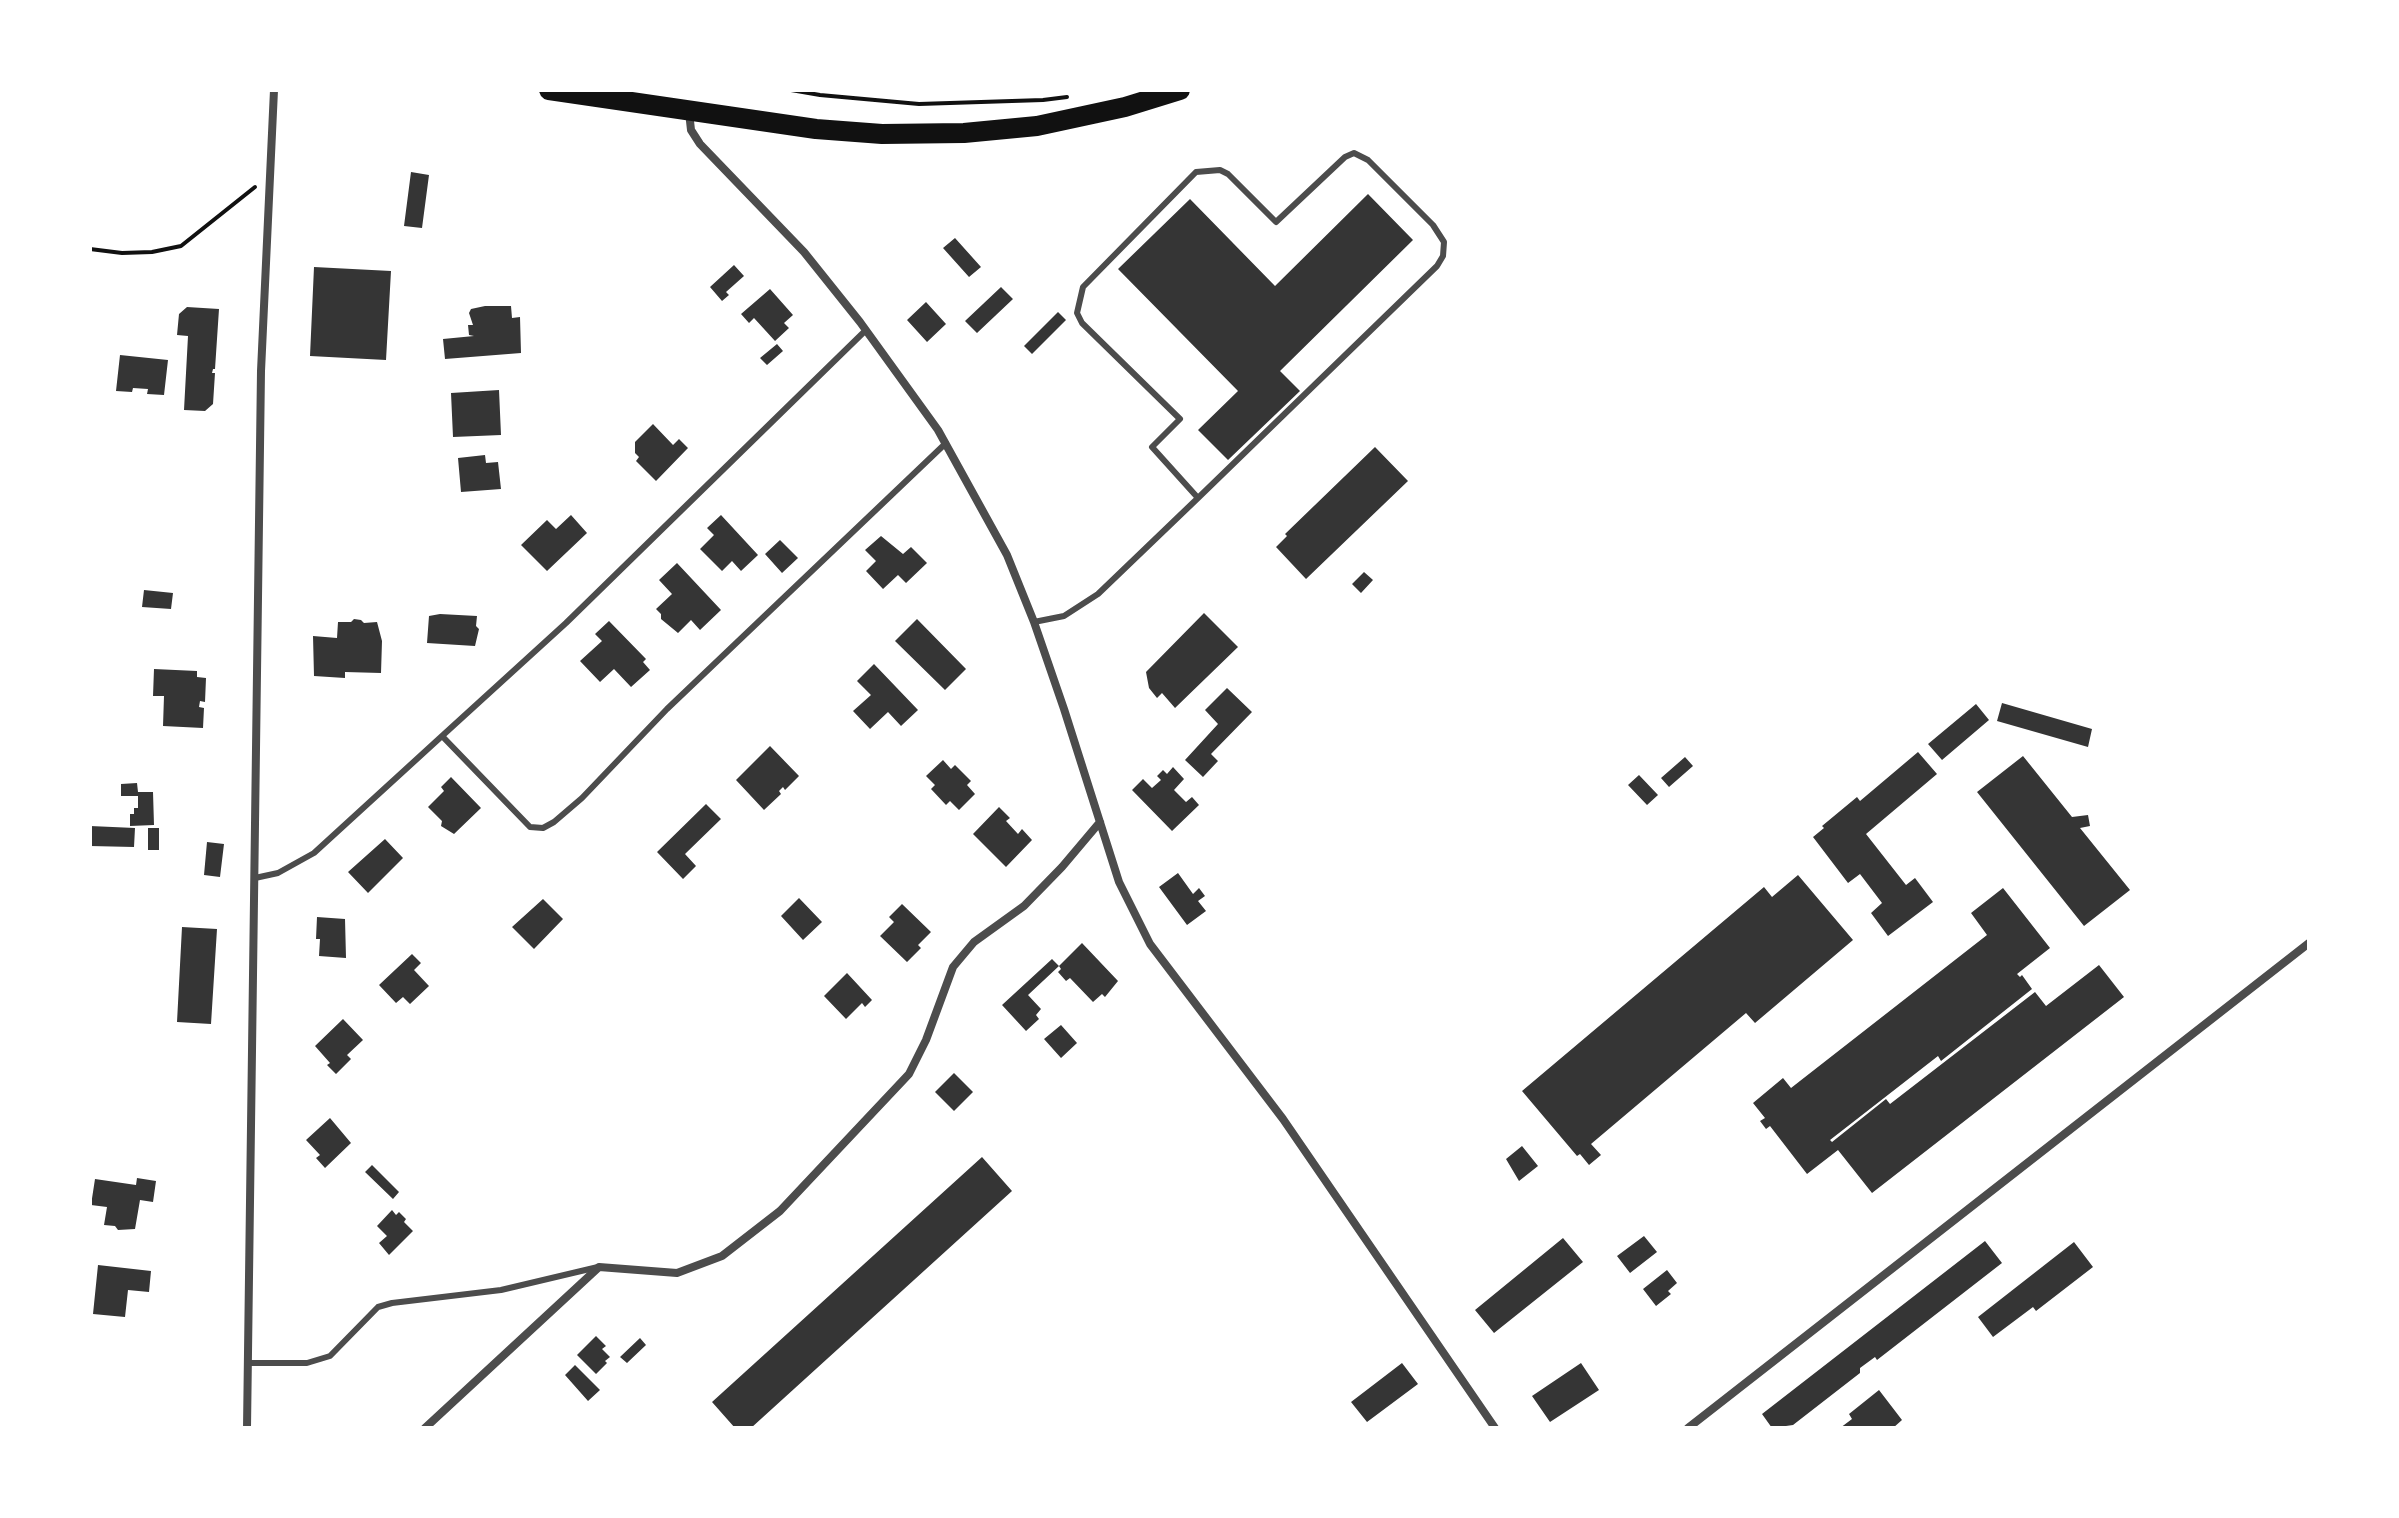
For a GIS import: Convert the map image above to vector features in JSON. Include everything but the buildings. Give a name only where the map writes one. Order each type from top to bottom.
[{"type":"main road","points":[[549,90],[591,93],[689,111],[882,134],[964,133],[1067,121],[1180,90]]},
{"type":"street","points":[[247,1428],[261,371],[274,90]]},
{"type":"street","points":[[689,111],[691,130],[700,144],[804,252],[866,330],[946,443],[1007,555],[1034,622],[1119,882],[1150,944],[1283,1119],[1495,1428]]},
{"type":"street","points":[[425,1428],[599,1267],[677,1273],[722,1256],[780,1211],[909,1074],[926,1040],[953,967],[974,942],[1024,906],[1100,822]]},
{"type":"street","points":[[1688,1428],[2309,943]]},
{"type":"lane","points":[[1034,622],[1064,616],[1098,594],[1198,498],[1437,266],[1443,256],[1444,242],[1433,225],[1368,160],[1354,153],[1345,157],[1276,222],[1228,174],[1220,170],[1196,172],[1083,287],[1077,313],[1082,323],[1180,419],[1152,447],[1198,498]]},
{"type":"lane","points":[[255,878],[278,873],[314,853],[566,623],[866,330]]},
{"type":"lane","points":[[442,736],[530,827],[543,828],[582,798],[667,709],[946,443]]},
{"type":"lane","points":[[248,1363],[307,1363],[330,1356],[378,1307],[392,1303],[501,1290],[599,1267]]},
{"type":"path","points":[[791,90],[919,104],[1043,100],[1073,96]]},
{"type":"path","points":[[90,249],[122,253],[152,252],[181,246],[270,176]]}]
